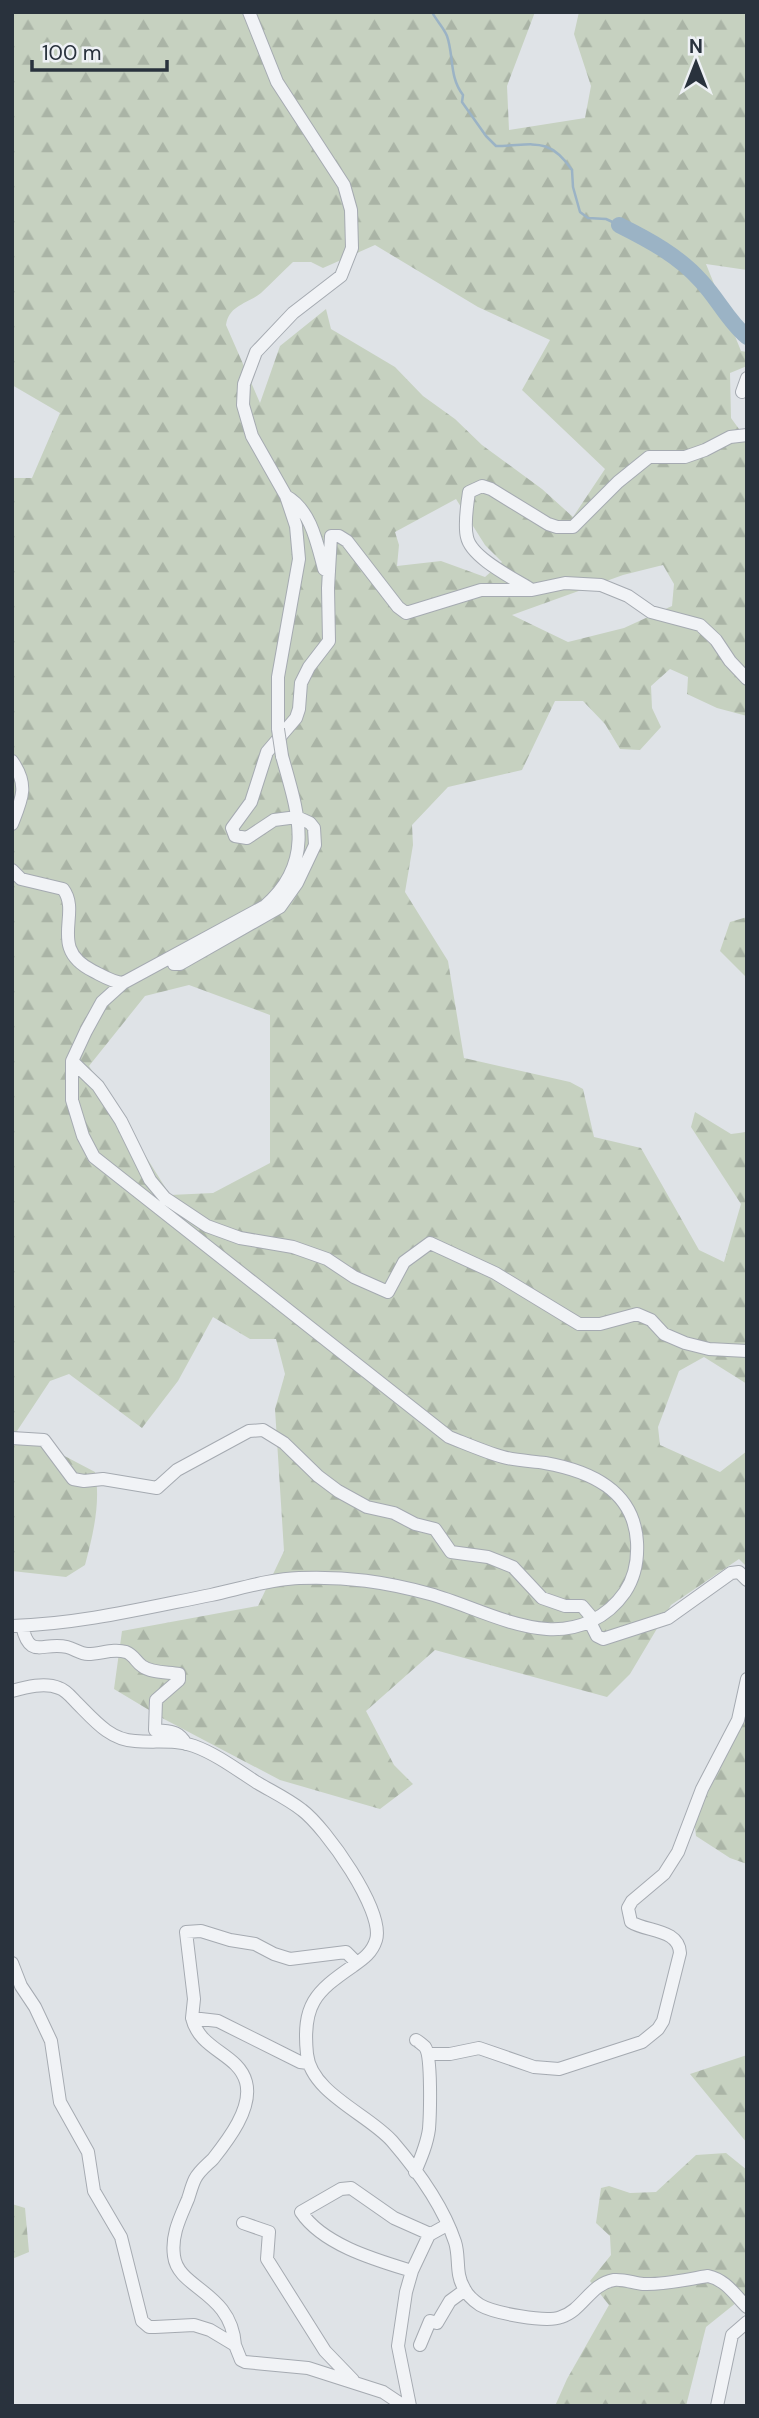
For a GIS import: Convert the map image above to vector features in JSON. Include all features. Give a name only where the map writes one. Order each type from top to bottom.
[{"type":"street","points":[[186,1744],[181,1735],[155,1730],[156,1700],[179,1680],[179,1674],[141,1666],[134,1656],[124,1651],[87,1654],[66,1647],[33,1648],[17,1626],[112,1616],[295,1578],[345,1577],[431,1595],[501,1618],[546,1629],[566,1628],[592,1621],[621,1598],[636,1567],[636,1534],[628,1510],[615,1490],[585,1473],[546,1463],[506,1458],[449,1437],[94,1157],[83,1136],[72,1100],[72,1061],[102,1002],[123,983],[244,919],[278,895],[289,880],[298,854],[297,817],[278,729],[278,677],[300,543],[286,496],[252,436],[243,405],[244,384],[256,352],[293,313],[341,276],[352,248],[351,211],[344,185],[277,82],[249,12]]},
{"type":"street","points":[[742,392],[747,378]]},
{"type":"street","points":[[532,590],[488,562],[469,545],[466,536],[469,492],[482,486],[491,489],[548,524],[573,527],[611,489],[649,457],[671,458],[705,450],[726,440],[747,435]]},
{"type":"street","points":[[286,496],[300,506],[317,544],[324,569],[329,572]]},
{"type":"street","points":[[297,817],[274,820],[247,838],[240,838],[233,832],[234,824],[251,802],[267,752],[296,718],[302,683],[309,667],[329,641],[331,536],[339,536],[347,541],[398,607],[406,613],[481,590],[532,590],[565,583],[601,585],[628,596],[651,612],[700,625],[716,640],[730,661],[747,679]]},
{"type":"street","points":[[12,761],[19,770],[23,783],[22,798],[12,824]]},
{"type":"street","points":[[12,870],[20,879],[63,889],[68,900],[68,943],[72,954],[83,966],[115,982],[123,983]]},
{"type":"street","points":[[72,1061],[98,1086],[127,1132],[150,1181],[165,1198],[207,1226],[240,1238],[293,1247],[327,1259],[354,1277],[388,1292],[404,1262],[430,1243],[495,1273],[579,1324],[600,1324],[637,1314],[652,1320],[664,1334],[685,1343],[709,1349],[747,1351]]},
{"type":"street","points":[[12,1438],[44,1440],[73,1479],[103,1479],[156,1488],[177,1469],[249,1432],[267,1432],[284,1443],[338,1491],[367,1507],[394,1513],[415,1524],[435,1529],[451,1552],[488,1557],[513,1567],[542,1598],[565,1606],[582,1606],[592,1621],[597,1636],[603,1639],[668,1618],[731,1573],[739,1572],[747,1580]]},
{"type":"street","points":[[428,2054],[486,2049],[534,2067],[553,2069],[642,2042],[659,2029],[681,1953],[680,1946],[674,1938],[631,1922],[628,1908],[632,1901],[664,1874],[678,1852],[702,1790],[738,1720],[747,1679]]},
{"type":"street","points":[[12,1690],[43,1685],[59,1688],[104,1730],[116,1737],[130,1741],[186,1744],[209,1752],[302,1810],[328,1838],[350,1870],[377,1919],[378,1930],[371,1952],[321,1990],[311,2006],[307,2021],[308,2063],[315,2077],[326,2088],[391,2140],[424,2183],[457,2250],[459,2275],[465,2290],[479,2305],[530,2318],[550,2319],[573,2311],[597,2287],[616,2279],[645,2284],[708,2276],[727,2284],[747,2307]]},
{"type":"street","points":[[357,1963],[346,1952],[290,1959],[255,1944],[201,1931],[186,1932],[194,1999],[192,2018],[198,2036],[243,2074],[246,2081],[246,2102],[242,2115],[226,2140],[195,2178],[174,2234],[174,2259],[184,2276],[227,2314],[233,2325],[235,2345],[241,2360],[308,2368],[383,2392],[404,2406]]},
{"type":"street","points":[[12,1963],[21,1986],[35,2007],[51,2041],[60,2102],[88,2152],[94,2191],[121,2237],[142,2321],[155,2328],[194,2325],[223,2335],[235,2345]]},
{"type":"street","points":[[192,2018],[218,2021],[300,2062],[308,2063]]},
{"type":"street","points":[[415,2172],[423,2154],[428,2131],[428,2054],[425,2046],[416,2040]]},
{"type":"street","points":[[412,2271],[339,2244],[301,2212],[341,2189],[351,2188],[394,2218],[430,2234]]},
{"type":"street","points":[[243,2223],[269,2232],[267,2259],[325,2351],[355,2383]]},
{"type":"street","points":[[410,2406],[398,2346],[412,2271],[430,2234],[447,2225]]},
{"type":"street","points":[[421,2345],[430,2321],[437,2323],[450,2301],[465,2290]]},
{"type":"street","points":[[717,2406],[732,2335],[747,2322]]},
{"type":"green space","points":[[12,12],[535,12],[507,86],[509,130],[585,118],[591,86],[574,34],[579,12],[747,12],[747,270],[706,264],[741,351],[747,352],[747,366],[730,373],[731,418],[747,440],[747,716],[717,708],[687,694],[688,677],[670,669],[651,686],[652,708],[661,727],[640,750],[620,749],[605,724],[583,701],[555,701],[522,770],[448,787],[412,825],[413,845],[405,892],[448,961],[464,1058],[570,1082],[583,1089],[594,1137],[641,1148],[699,1250],[724,1262],[741,1204],[691,1127],[695,1112],[731,1134],[747,1132],[747,1384],[704,1357],[679,1371],[658,1427],[660,1445],[720,1472],[747,1451],[747,1567],[739,1559],[671,1605],[630,1674],[607,1697],[435,1650],[366,1711],[394,1765],[413,1784],[380,1809],[280,1780],[164,1719],[114,1689],[122,1631],[258,1606],[284,1551],[275,1409],[285,1374],[276,1339],[250,1339],[213,1317],[178,1381],[142,1428],[69,1374],[50,1381],[17,1431],[95,1472],[97,1507],[93,1530],[85,1565],[66,1577],[12,1571],[12,478],[32,478],[60,413],[12,385]],"holes":[[[375,245],[478,307],[550,340],[522,390],[605,469],[573,517],[542,489],[482,445],[455,419],[423,396],[395,367],[331,329],[326,309],[280,346],[260,403],[226,325],[228,318],[235,309],[261,293],[293,262],[311,262],[323,268]],[[456,499],[485,545],[502,562],[485,577],[441,561],[397,566],[399,545],[395,532]],[[663,565],[674,584],[672,606],[624,628],[568,642],[512,615],[623,575]],[[189,985],[270,1015],[270,1163],[213,1193],[170,1195],[89,1066],[145,996]]]},
{"type":"green space","points":[[747,917],[747,978],[720,951],[730,922]]},
{"type":"green space","points":[[747,1708],[747,1864],[730,1858],[696,1836],[694,1820]]},
{"type":"green space","points":[[747,2055],[747,2143],[690,2074]]},
{"type":"green space","points":[[726,2153],[747,2170],[747,2294],[706,2327],[686,2406],[555,2406],[567,2379],[609,2305],[590,2281],[611,2255],[610,2236],[596,2223],[601,2188],[609,2186],[630,2193],[656,2192],[696,2155]]},
{"type":"green space","points":[[12,2204],[25,2208],[29,2252],[12,2259]]},
{"type":"waterway","points":[[432,12],[447,36],[454,74],[463,95],[462,102],[486,136],[496,146],[530,144],[555,151],[572,170],[573,187],[580,212],[588,218],[606,219],[619,225]]},
{"type":"waterway","points":[[619,225],[683,264],[707,288],[747,337]]}]
